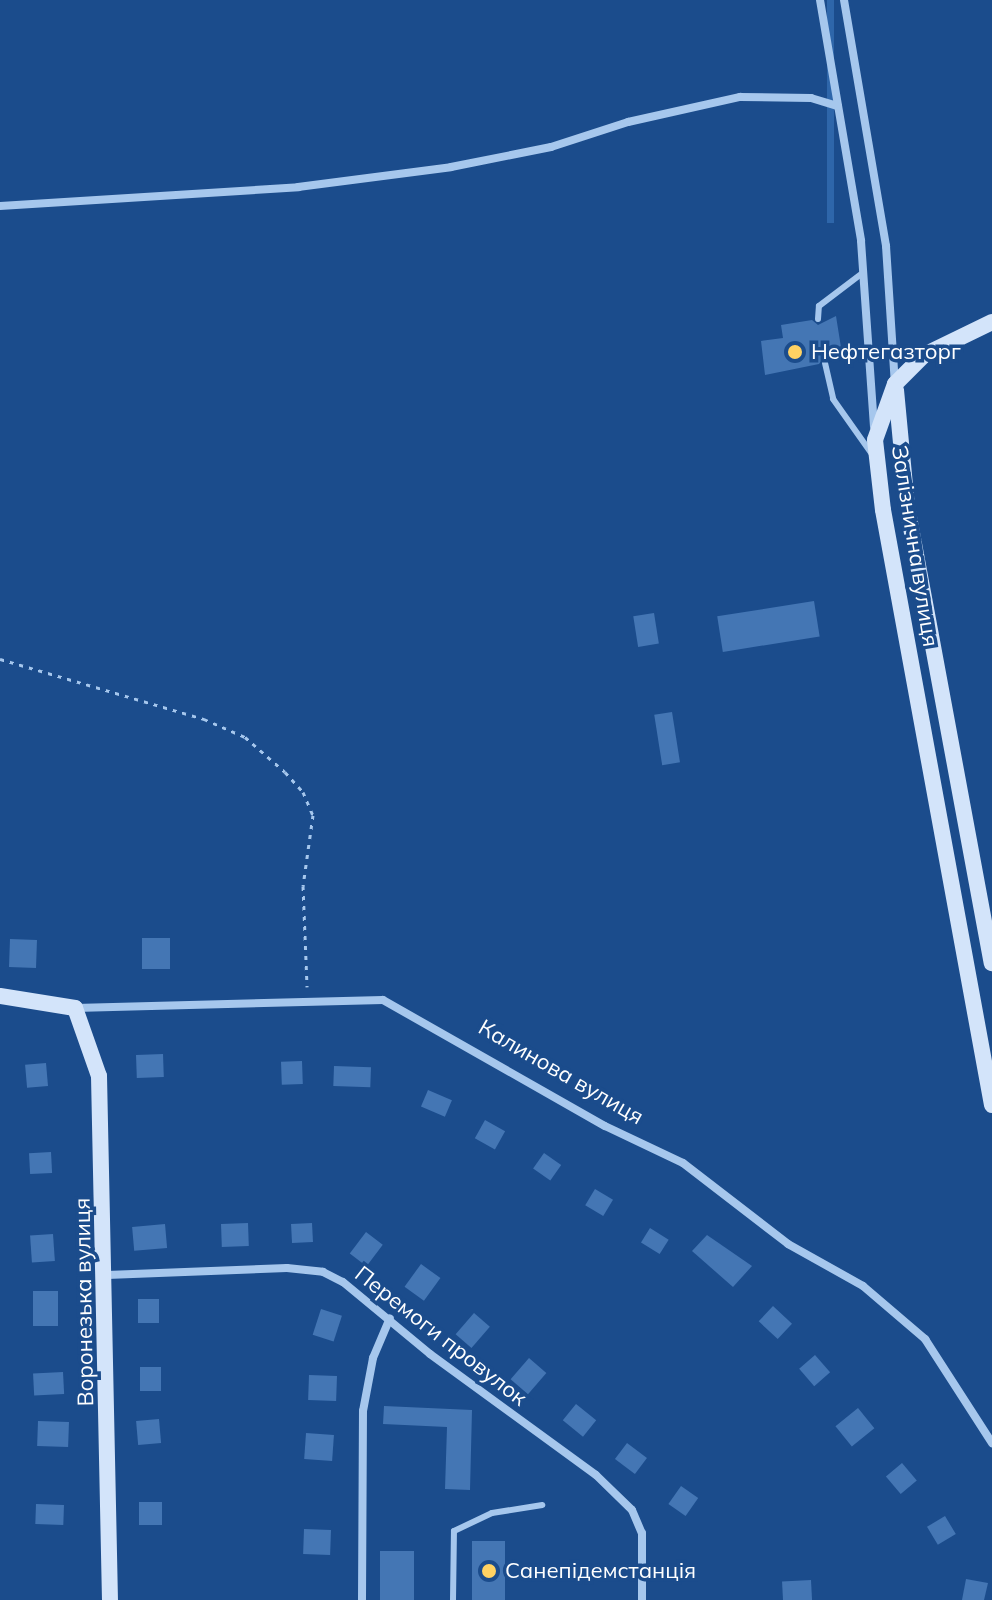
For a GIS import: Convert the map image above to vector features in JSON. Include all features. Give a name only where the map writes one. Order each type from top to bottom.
[{"type":"main road","points":[[895,384],[924,355],[992,322]]},
{"type":"main road","name":"Залізнична вулиця","points":[[895,384],[875,440],[878,463],[992,1105]]},
{"type":"main road","name":"Залізнична вулиця","points":[[895,384],[907,506],[992,963]]},
{"type":"main road","name":"Калинова вулиця","points":[[0,996],[75,1008]]},
{"type":"main road","name":"Воронезька вулиця","points":[[75,1008],[99,1076],[107,1275],[110,1600]]},
{"type":"street","points":[[820,0],[864,272],[875,440]]},
{"type":"street","points":[[844,0],[886,246],[895,384]]},
{"type":"street","points":[[0,206],[298,187],[451,167],[551,147],[628,122],[740,97],[811,98],[838,106]]},
{"type":"street","name":"Калинова вулиця","points":[[75,1008],[308,999],[383,1000],[605,1126],[683,1163],[788,1244],[863,1286],[925,1339],[992,1443]]},
{"type":"street","name":"Перемоги провулок","points":[[107,1275],[287,1268],[323,1272],[390,1318],[430,1354],[596,1475],[632,1510],[642,1533],[642,1600]]},
{"type":"street","points":[[362,1600],[363,1411],[373,1358],[390,1318]]},
{"type":"lane","points":[[818,319],[819,306],[864,272]]},
{"type":"lane","points":[[825,363],[833,399],[878,463]]},
{"type":"lane","points":[[453,1600],[454,1531],[492,1513],[542,1505]]},
{"type":"path","points":[[0,659],[204,719],[245,737],[285,772],[313,815],[302,935],[308,999]]},
{"type":"shaded area","points":[[827,0],[834,0],[834,223],[827,223]]},
{"type":"building","points":[[836,316],[843,360],[824,357],[819,364],[765,375],[761,341],[783,338],[781,325],[812,320],[818,325]]},
{"type":"building","points":[[814,601],[820,637],[723,652],[717,616]]},
{"type":"building","points":[[654,613],[659,644],[638,647],[633,616]]},
{"type":"building","points":[[672,712],[680,762],[662,765],[654,715]]},
{"type":"building","points":[[142,938],[170,938],[170,969],[142,969]]},
{"type":"building","points":[[10,939],[37,940],[36,968],[9,967]]},
{"type":"building","points":[[163,1054],[164,1077],[137,1078],[136,1055]]},
{"type":"building","points":[[302,1061],[303,1084],[282,1085],[281,1062]]},
{"type":"building","points":[[46,1063],[48,1086],[27,1088],[25,1065]]},
{"type":"building","points":[[334,1066],[371,1067],[370,1087],[333,1086]]},
{"type":"building","points":[[428,1090],[452,1100],[445,1117],[421,1107]]},
{"type":"building","points":[[485,1120],[505,1131],[495,1150],[475,1138]]},
{"type":"building","points":[[51,1152],[52,1173],[30,1174],[29,1153]]},
{"type":"building","points":[[544,1153],[561,1165],[550,1181],[533,1169]]},
{"type":"building","points":[[595,1189],[613,1200],[603,1216],[585,1205]]},
{"type":"building","points":[[248,1223],[249,1246],[222,1247],[221,1224]]},
{"type":"building","points":[[312,1223],[313,1242],[292,1243],[291,1224]]},
{"type":"building","points":[[165,1224],[167,1248],[134,1251],[132,1227]]},
{"type":"building","points":[[650,1228],[669,1240],[660,1254],[641,1242]]},
{"type":"building","points":[[366,1232],[383,1245],[367,1266],[350,1254]]},
{"type":"building","points":[[53,1234],[55,1261],[32,1263],[30,1236]]},
{"type":"building","points":[[707,1235],[752,1266],[733,1287],[692,1251]]},
{"type":"building","points":[[421,1264],[440,1278],[424,1301],[405,1287]]},
{"type":"building","points":[[33,1291],[58,1291],[58,1326],[33,1326]]},
{"type":"building","points":[[138,1299],[159,1299],[159,1323],[138,1323]]},
{"type":"building","points":[[773,1306],[792,1324],[778,1339],[759,1321]]},
{"type":"building","points":[[321,1309],[342,1316],[334,1341],[313,1335]]},
{"type":"building","points":[[474,1313],[490,1327],[471,1348],[456,1334]]},
{"type":"building","points":[[815,1355],[830,1372],[814,1386],[799,1369]]},
{"type":"building","points":[[529,1358],[546,1373],[528,1394],[511,1379]]},
{"type":"building","points":[[140,1367],[161,1367],[161,1391],[140,1391]]},
{"type":"building","points":[[63,1372],[64,1394],[34,1396],[33,1374]]},
{"type":"building","points":[[309,1375],[337,1376],[336,1401],[308,1400]]},
{"type":"building","points":[[576,1404],[596,1420],[583,1437],[563,1420]]},
{"type":"building","points":[[384,1406],[472,1410],[470,1490],[445,1489],[447,1427],[383,1424]]},
{"type":"building","points":[[858,1408],[874,1428],[852,1446],[835,1426]]},
{"type":"building","points":[[159,1419],[161,1443],[138,1445],[136,1421]]},
{"type":"building","points":[[38,1421],[69,1422],[68,1447],[37,1446]]},
{"type":"building","points":[[306,1433],[334,1435],[332,1461],[304,1459]]},
{"type":"building","points":[[627,1443],[647,1458],[635,1474],[615,1459]]},
{"type":"building","points":[[902,1463],[917,1481],[901,1494],[886,1476]]},
{"type":"building","points":[[681,1486],[698,1498],[686,1516],[668,1504]]},
{"type":"building","points":[[139,1502],[162,1502],[162,1525],[139,1525]]},
{"type":"building","points":[[36,1504],[64,1505],[63,1525],[35,1524]]},
{"type":"building","points":[[945,1516],[956,1534],[938,1545],[927,1527]]},
{"type":"building","points":[[304,1529],[331,1530],[330,1555],[303,1554]]},
{"type":"building","name":"Санепідемстанція","points":[[472,1541],[505,1541],[505,1600],[472,1600]]},
{"type":"building","points":[[380,1551],[414,1551],[414,1600],[380,1600]]},
{"type":"building","points":[[966,1579],[988,1583],[984,1600],[962,1600]]},
{"type":"building","points":[[811,1580],[812,1600],[783,1600],[782,1582]]},
{"type":"place","name":"Нефтегазторг","points":[[795,352]]},
{"type":"place","name":"Санепідемстанція","points":[[489,1571]]}]
